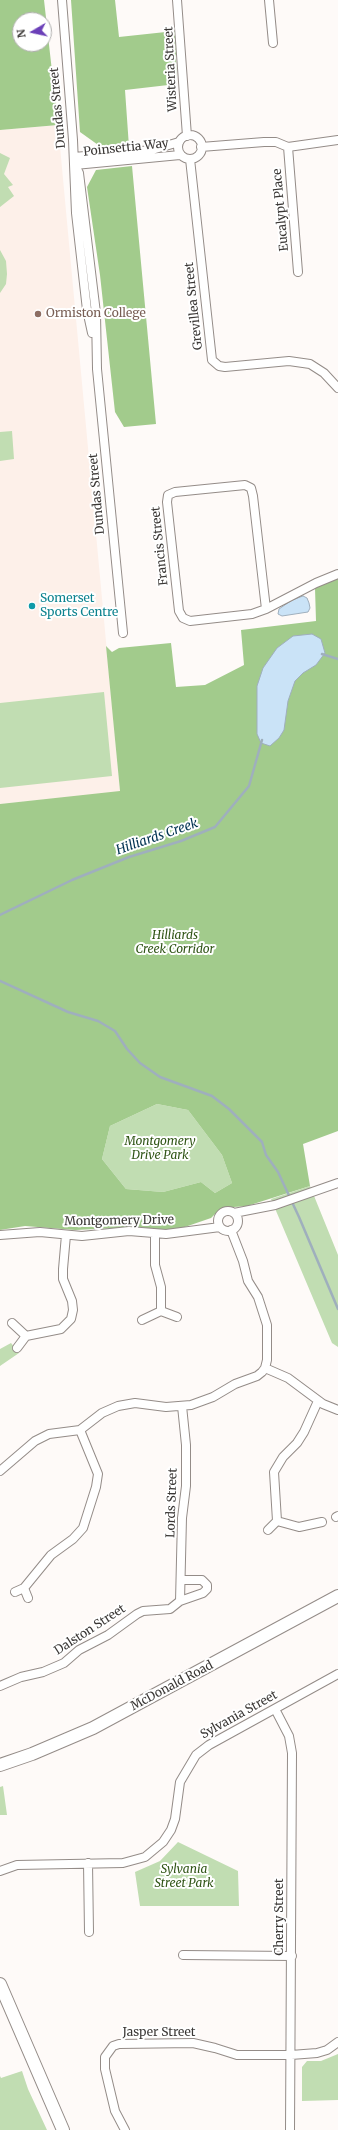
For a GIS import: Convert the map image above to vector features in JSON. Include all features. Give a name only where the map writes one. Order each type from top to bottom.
[{"type":"main road","name":"McDonald Road","points":[[0,1765],[39,1752],[93,1728],[338,1596]]},
{"type":"main road","points":[[0,1984],[63,2130]]},
{"type":"main road","points":[[29,2053],[37,2082],[57,2130]]},
{"type":"street","name":"Dundas Street","points":[[62,0],[74,161],[79,173],[96,313],[96,352],[122,633]]},
{"type":"street","name":"Wisteria Street","points":[[177,0],[187,136]]},
{"type":"street","points":[[269,0],[273,43]]},
{"type":"street","points":[[187,136],[195,137],[201,147],[199,155],[190,159],[180,155],[178,149],[179,142],[187,136]]},
{"type":"street","points":[[201,147],[264,142],[276,142],[288,147],[338,140]]},
{"type":"street","name":"Poinsettia Way","points":[[74,161],[152,150],[179,142]]},
{"type":"street","name":"Eucalypt Place","points":[[288,147],[298,272]]},
{"type":"street","name":"Poinsettia Way","points":[[74,161],[180,155]]},
{"type":"street","name":"Grevillea Street","points":[[190,159],[212,360],[219,366],[225,367],[289,361],[310,364],[324,373],[338,388]]},
{"type":"street","name":"Francis Street","points":[[266,609],[253,496],[250,488],[245,485],[175,492],[168,495],[167,502],[179,611],[183,618],[190,621],[252,614],[266,609],[280,600],[338,574]]},
{"type":"street","points":[[254,1211],[231,1230],[227,1231],[219,1223],[226,1211],[234,1213],[254,1211],[308,1195],[338,1183]]},
{"type":"street","points":[[234,1213],[238,1223]]},
{"type":"street","name":"Montgomery Drive","points":[[0,1235],[40,1232],[82,1236],[129,1231],[166,1234],[219,1223]]},
{"type":"street","points":[[0,1471],[35,1441],[49,1434],[80,1430],[102,1413],[126,1404],[182,1406],[213,1397],[235,1384],[257,1376],[265,1368],[268,1336],[265,1316],[258,1297],[248,1281],[243,1261],[231,1230]]},
{"type":"street","points":[[155,1234],[155,1265],[161,1287],[161,1311]]},
{"type":"street","points":[[17,1348],[26,1336],[61,1329],[71,1318],[73,1310],[72,1301],[63,1279],[66,1235]]},
{"type":"street","points":[[142,1320],[161,1311],[177,1317]]},
{"type":"street","points":[[12,1323],[26,1336]]},
{"type":"street","points":[[265,1368],[288,1378],[318,1401],[338,1410]]},
{"type":"street","points":[[268,1530],[277,1521],[274,1472],[282,1457],[297,1443],[304,1432],[318,1401]]},
{"type":"street","name":"Lords Street","points":[[180,1601],[182,1580],[182,1518],[186,1486],[186,1445],[182,1406]]},
{"type":"street","points":[[15,1592],[24,1588],[51,1555],[78,1534],[86,1520],[98,1474],[80,1430]]},
{"type":"street","points":[[277,1521],[299,1527],[312,1528],[322,1522]]},
{"type":"street","name":"Dalston Street","points":[[0,1686],[20,1677],[43,1672],[64,1663],[79,1650],[108,1635],[143,1611],[170,1609],[180,1601],[203,1593],[207,1589],[207,1585],[202,1580],[182,1580]]},
{"type":"street","points":[[24,1588],[28,1598]]},
{"type":"street","name":"Sylvania Street","points":[[0,1871],[17,1865],[134,1861],[155,1850],[171,1830],[175,1820],[180,1782],[196,1755],[209,1745],[338,1674]]},
{"type":"street","name":"Cherry Street","points":[[275,1709],[289,1736],[292,1753],[290,2130]]},
{"type":"street","points":[[88,1863],[89,1932]]},
{"type":"street","points":[[183,1955],[292,1956]]},
{"type":"street","name":"Jasper Street","points":[[125,2130],[115,2111],[105,2070],[106,2057],[113,2046],[119,2044],[193,2043],[215,2048],[237,2056],[317,2054],[327,2050],[338,2042]]},
{"type":"shaded area","name":"Ormiston College","points":[[58,125],[120,792],[0,804],[0,130]]},
{"type":"green space","points":[[0,0],[44,0],[45,12],[12,12],[12,52],[50,52],[58,125],[0,130]]},
{"type":"green space","points":[[71,0],[115,0],[119,37],[175,31],[177,84],[125,90],[129,147],[101,147],[80,132]]},
{"type":"green space","points":[[0,153],[10,158],[4,174],[13,185],[8,187],[14,196],[0,207]]},
{"type":"green space","points":[[132,166],[156,424],[124,427],[115,412],[100,275],[87,187],[96,170]]},
{"type":"green space","points":[[0,250],[6,261],[7,274],[6,284],[0,293]]},
{"type":"green space","points":[[12,431],[14,459],[0,461],[0,432]]},
{"type":"green space","name":"Hilliards Creek Corridor","points":[[338,578],[338,1131],[303,1144],[310,1186],[247,1206],[221,1208],[211,1218],[179,1229],[137,1227],[75,1230],[25,1226],[0,1230],[0,804],[120,791],[106,646],[112,652],[119,648],[171,643],[176,687],[205,685],[244,665],[241,630],[316,621],[315,588]],"holes":[[[157,1104],[188,1110],[222,1155],[232,1183],[215,1193],[201,1182],[163,1192],[126,1189],[102,1159],[110,1126]]]},
{"type":"green space","points":[[104,692],[112,776],[0,788],[0,703]]},
{"type":"green space","name":"Montgomery Drive Park","points":[[157,1104],[188,1110],[222,1155],[232,1183],[215,1193],[201,1182],[163,1192],[126,1189],[102,1159],[110,1126]]},
{"type":"green space","points":[[310,1186],[338,1255],[338,1347],[332,1343],[271,1199]]},
{"type":"green space","points":[[11,1343],[19,1353],[0,1366],[0,1349]]},
{"type":"green space","points":[[3,1786],[7,1815],[0,1815],[0,1787]]},
{"type":"green space","name":"Sylvania Street Park","points":[[178,1842],[238,1871],[239,1906],[140,1906],[135,1872],[160,1861]]},
{"type":"green space","points":[[338,2054],[338,2100],[302,2101],[302,2067],[307,2061],[321,2061]]},
{"type":"green space","points":[[22,2071],[28,2089],[47,2130],[0,2130],[0,2076],[1,2078]]},
{"type":"water","points":[[303,596],[307,598],[309,603],[310,608],[308,612],[282,616],[278,614],[279,609],[292,600]]},
{"type":"water","points":[[312,634],[321,639],[325,653],[316,665],[303,673],[295,681],[288,701],[284,730],[279,738],[270,746],[261,743],[257,734],[257,686],[263,668],[277,648],[293,636]]},
{"type":"waterway","name":"Hilliards Creek","points":[[322,654],[338,659]]},
{"type":"waterway","name":"Hilliards Creek","points":[[0,915],[72,880],[129,857],[181,841],[215,827],[249,786],[262,740]]},
{"type":"waterway","points":[[0,981],[68,1012],[98,1021],[115,1031],[127,1049],[140,1063],[160,1077],[212,1096],[229,1109],[262,1142],[266,1155],[278,1172],[299,1217],[338,1309]]},
{"type":"place","name":"Ormiston College","points":[[38,314]]},
{"type":"place","name":"Somerset Sports Centre","points":[[32,606]]}]
